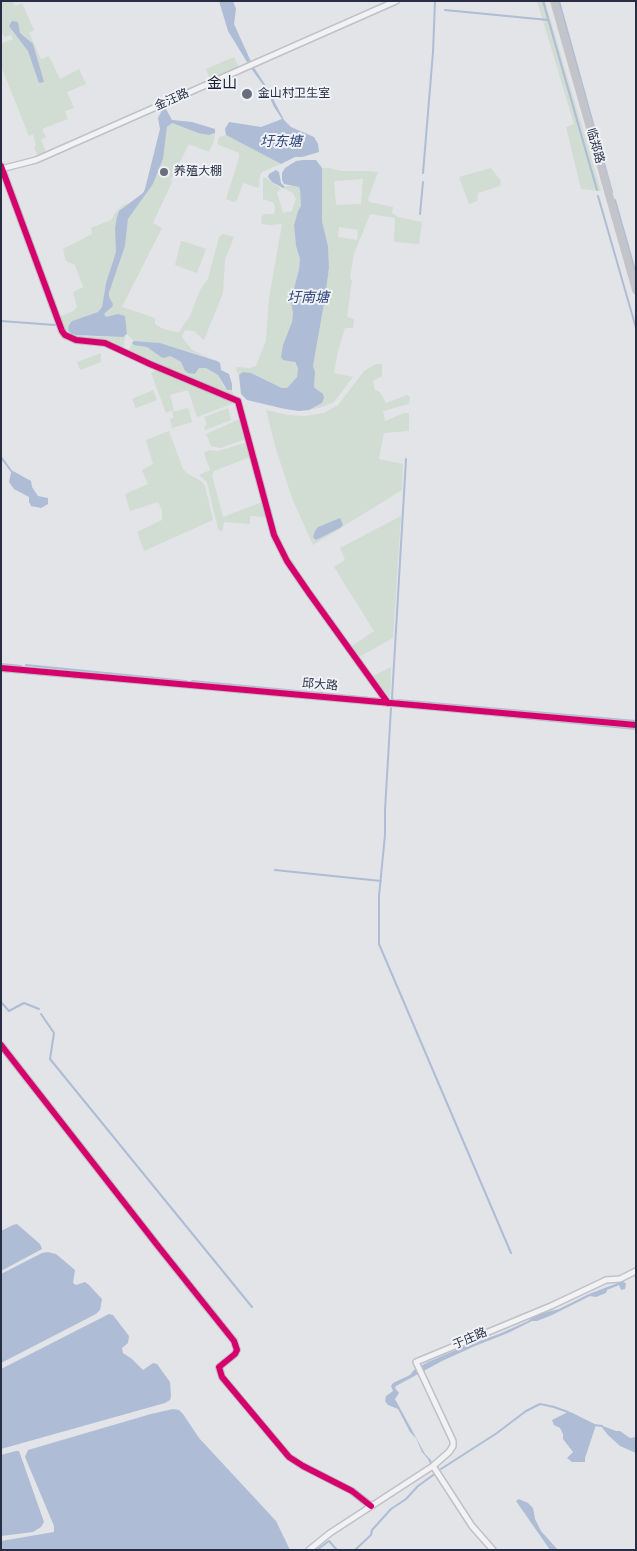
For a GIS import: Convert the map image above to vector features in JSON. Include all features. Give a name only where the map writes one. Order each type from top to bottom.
[{"type":"main road","name":"临郑路","points":[[554,1],[636,290]]},
{"type":"street","name":"金汪路","points":[[2,168],[36,160],[396,1]]},
{"type":"street","points":[[2,168],[65,336],[76,340],[106,343],[157,368],[238,402],[274,535],[283,553],[309,593],[388,703]]},
{"type":"street","name":"邱大路","points":[[1,668],[636,725]]},
{"type":"street","points":[[1,1045],[234,1341],[237,1350],[235,1354],[218,1366],[222,1377],[289,1457],[352,1491],[371,1506]]},
{"type":"street","name":"于庄路","points":[[433,1466],[454,1446],[416,1362],[551,1306],[606,1280],[620,1279],[636,1271]]},
{"type":"street","points":[[309,1550],[330,1533],[433,1466],[472,1526],[493,1550]]},
{"type":"shaded area","points":[[1,1],[12,1],[15,6],[22,3],[34,30],[29,33],[41,59],[49,56],[60,79],[79,69],[86,84],[67,92],[74,108],[65,111],[68,119],[42,129],[46,137],[41,140],[46,152],[38,156],[34,147],[36,146],[33,134],[29,136],[1,66],[1,44],[13,39],[11,35],[4,37],[1,29]]},
{"type":"shaded area","points":[[537,1],[545,1],[601,191],[581,189],[566,127],[574,124]]},
{"type":"shaded area","points":[[234,57],[239,68],[210,80],[206,69]]},
{"type":"shaded area","points":[[172,123],[198,133],[212,135],[215,133],[213,143],[209,152],[189,144],[153,223],[162,228],[122,307],[155,318],[155,324],[161,328],[179,332],[190,316],[200,290],[208,279],[219,237],[223,234],[234,237],[225,260],[223,293],[204,340],[194,331],[185,330],[182,337],[192,350],[210,358],[160,343],[134,341],[127,334],[125,316],[105,317],[104,314],[112,307],[109,293],[125,246],[128,219],[153,184],[163,159],[167,127]]},
{"type":"shaded area","points":[[226,135],[281,164],[262,172],[259,188],[243,183],[237,200],[234,202],[226,199],[239,153],[217,144],[219,137]]},
{"type":"shaded area","points":[[322,168],[329,168],[341,171],[378,172],[368,199],[369,202],[393,207],[392,213],[398,217],[422,222],[419,244],[394,242],[395,218],[370,214],[354,254],[352,265],[347,317],[354,319],[353,328],[345,328],[334,373],[353,377],[334,402],[309,410],[322,403],[319,390],[314,387],[315,372],[313,366],[329,268],[328,246],[322,221]],"holes":[[[363,179],[361,204],[336,205],[334,181]],[[339,227],[358,230],[357,240],[338,237]]]},
{"type":"shaded area","points":[[491,168],[501,181],[500,186],[478,193],[477,201],[469,204],[459,177]]},
{"type":"shaded area","points":[[265,177],[281,189],[277,192],[283,213],[292,211],[296,199],[293,193],[283,188],[295,186],[299,187],[300,190],[301,206],[294,225],[296,246],[300,259],[299,269],[291,300],[292,323],[283,345],[298,368],[297,377],[287,388],[282,388],[251,373],[243,372],[239,375],[236,370],[236,367],[250,368],[256,366],[266,340],[269,299],[282,224],[269,225],[262,224],[261,222],[264,214],[274,214],[275,208],[274,203],[263,199],[263,178]]},
{"type":"shaded area","points":[[129,203],[119,211],[115,228],[117,252],[106,283],[102,307],[98,312],[72,321],[82,336],[123,337],[126,335],[123,348],[110,342],[71,336],[64,332],[58,317],[74,311],[77,307],[73,292],[83,287],[75,265],[66,261],[63,249],[92,234],[91,228],[111,220],[123,205]]},
{"type":"shaded area","points":[[181,241],[206,249],[197,273],[175,265]]},
{"type":"shaded area","points":[[132,343],[174,358],[181,362],[185,371],[195,374],[199,367],[206,368],[218,375],[223,386],[227,390],[232,390],[234,397],[130,352]]},
{"type":"shaded area","points":[[101,353],[101,362],[80,370],[77,362]]},
{"type":"shaded area","points":[[376,364],[382,364],[382,376],[373,381],[375,390],[380,392],[386,403],[407,395],[410,397],[409,404],[383,411],[385,421],[404,413],[409,413],[409,431],[384,433],[379,459],[403,464],[402,490],[313,545],[292,498],[266,410],[288,415],[305,416],[324,413],[338,405],[364,371]]},
{"type":"shaded area","points":[[157,370],[231,400],[232,404],[197,417],[188,390],[170,395],[174,410],[166,413],[151,373]]},
{"type":"shaded area","points":[[153,390],[157,400],[136,408],[132,399]]},
{"type":"shaded area","points":[[188,408],[192,422],[172,428],[170,419],[174,418],[172,412]]},
{"type":"shaded area","points":[[228,408],[231,420],[205,430],[204,427],[207,425],[204,417]]},
{"type":"shaded area","points":[[240,419],[246,439],[220,448],[211,446],[206,434]]},
{"type":"shaded area","points":[[169,431],[183,469],[201,481],[205,486],[213,520],[144,551],[137,532],[162,520],[162,510],[158,502],[130,511],[125,494],[148,484],[142,470],[153,464],[146,440]]},
{"type":"shaded area","points":[[245,443],[250,457],[214,471],[212,475],[223,517],[262,502],[266,517],[250,516],[250,524],[224,522],[222,532],[218,529],[207,482],[199,475],[210,470],[204,453],[209,450],[218,451]]},
{"type":"shaded area","points":[[401,516],[393,638],[359,657],[352,646],[374,631],[334,567],[345,560],[340,548]]},
{"type":"shaded area","points":[[391,667],[390,698],[373,676]]},
{"type":"water","name":"圩东塘","points":[[219,1],[233,1],[236,9],[234,24],[253,66],[268,89],[284,120],[291,127],[314,137],[318,144],[319,152],[295,157],[281,164],[226,135],[225,129],[229,122],[261,127],[282,119],[266,89],[228,31]]},
{"type":"water","points":[[12,21],[18,22],[20,33],[33,44],[44,82],[39,83],[28,51],[9,26]]},
{"type":"water","points":[[163,108],[166,109],[172,120],[192,122],[215,129],[215,133],[209,135],[198,133],[172,123],[167,127],[163,159],[153,184],[128,219],[125,246],[109,293],[113,304],[104,314],[106,317],[118,314],[125,316],[127,334],[123,337],[71,334],[68,329],[72,321],[98,312],[102,307],[106,283],[116,252],[115,228],[117,217],[119,211],[143,193],[145,189],[160,129],[158,118]]},
{"type":"water","name":"圩南塘","points":[[316,160],[322,168],[322,221],[328,246],[329,268],[313,366],[315,372],[314,387],[323,394],[324,398],[322,403],[309,410],[299,411],[247,400],[241,394],[239,375],[243,372],[251,373],[282,388],[287,388],[297,377],[298,368],[295,362],[283,360],[281,357],[283,345],[292,322],[291,300],[299,269],[300,259],[296,246],[294,225],[301,206],[300,190],[299,187],[284,184],[282,173],[285,168],[296,161]]},
{"type":"water","points":[[276,170],[279,172],[281,183],[285,187],[283,188],[272,182],[268,177],[269,174]]},
{"type":"water","points":[[134,341],[160,343],[217,361],[220,363],[221,370],[229,374],[232,390],[227,390],[218,375],[206,368],[199,368],[195,374],[188,373],[181,362],[170,356],[161,357],[147,347],[134,345],[132,343]]},
{"type":"water","points":[[13,471],[31,481],[32,487],[38,496],[48,498],[48,504],[41,508],[31,506],[29,497],[14,489],[9,482]]},
{"type":"water","points":[[340,518],[343,525],[340,528],[316,540],[313,537],[318,527]]},
{"type":"water","points":[[17,1224],[40,1244],[42,1249],[1,1271],[1,1231]]},
{"type":"water","points":[[42,1253],[56,1254],[75,1270],[73,1283],[76,1285],[85,1282],[102,1299],[100,1310],[96,1314],[1,1363],[1,1274]]},
{"type":"water","points":[[623,1281],[626,1284],[625,1289],[621,1290],[619,1285],[596,1297],[590,1296],[552,1315],[532,1321],[442,1361],[396,1386],[395,1388],[399,1393],[395,1399],[425,1454],[431,1460],[434,1474],[428,1459],[422,1452],[416,1438],[410,1432],[398,1409],[388,1405],[385,1401],[386,1396],[393,1391],[391,1386],[393,1383],[410,1375],[414,1370],[428,1362],[499,1334],[528,1321],[535,1315],[559,1309],[589,1294]]},
{"type":"water","points":[[109,1314],[113,1315],[129,1336],[128,1343],[122,1348],[123,1353],[143,1370],[153,1363],[157,1364],[170,1382],[170,1400],[1,1449],[1,1369]]},
{"type":"water","points":[[173,1409],[179,1410],[183,1414],[199,1438],[276,1521],[290,1550],[1,1550],[1,1541],[54,1532],[54,1526],[25,1457],[28,1450]]},
{"type":"water","points":[[568,1412],[596,1425],[585,1462],[572,1462],[567,1458],[573,1452],[563,1439],[560,1428],[554,1425],[552,1420]]},
{"type":"water","points":[[600,1425],[620,1431],[630,1438],[636,1437],[636,1453],[620,1446]]},
{"type":"water","points":[[19,1451],[44,1522],[41,1527],[33,1532],[1,1536],[1,1455]]},
{"type":"water","points":[[519,1499],[528,1503],[533,1508],[535,1519],[541,1531],[558,1550],[550,1550],[516,1501]]},
{"type":"waterway","points":[[423,173],[433,52],[435,1]]},
{"type":"waterway","points":[[543,1],[597,190]]},
{"type":"waterway","points":[[559,1],[612,192]]},
{"type":"waterway","points":[[445,10],[548,20]]},
{"type":"waterway","points":[[420,214],[423,182]]},
{"type":"waterway","points":[[598,196],[636,328]]},
{"type":"waterway","points":[[615,200],[636,274]]},
{"type":"waterway","points":[[1,321],[55,325]]},
{"type":"waterway","points":[[1,457],[12,472]]},
{"type":"waterway","points":[[392,698],[406,459]]},
{"type":"waterway","points":[[1,664],[21,666]]},
{"type":"waterway","points":[[26,665],[186,681]]},
{"type":"waterway","points":[[1,671],[245,692]]},
{"type":"waterway","points":[[192,681],[382,699]]},
{"type":"waterway","points":[[398,700],[636,721]]},
{"type":"waterway","points":[[391,708],[385,835],[379,896],[379,944],[511,1253]]},
{"type":"waterway","points":[[461,712],[636,729]]},
{"type":"waterway","points":[[275,870],[381,881]]},
{"type":"waterway","points":[[1,1002],[9,1011],[24,1003],[39,1009]]},
{"type":"waterway","points":[[41,1014],[54,1033],[50,1059],[252,1307]]},
{"type":"waterway","points":[[441,1469],[497,1433],[526,1411],[540,1404],[568,1412]]},
{"type":"waterway","points":[[570,1413],[594,1425],[602,1426]]},
{"type":"waterway","points":[[355,1550],[371,1535],[372,1530],[391,1509],[406,1499],[418,1486],[436,1473]]},
{"type":"waterway","points":[[317,1550],[329,1541],[337,1550]]},
{"type":"cycle path","points":[[1,166],[65,335],[76,340],[105,343],[238,401],[274,535],[287,561],[388,703]]},
{"type":"cycle path","points":[[1,668],[636,725]]},
{"type":"cycle path","points":[[1,1045],[234,1341],[237,1350],[235,1354],[219,1367],[222,1377],[289,1457],[352,1491],[371,1506]]},
{"type":"place","name":"金山村卫生室","points":[[247,94]]},
{"type":"place","name":"养殖大棚","points":[[164,172]]},
{"type":"district","name":"金山","points":[[222,84]]}]
